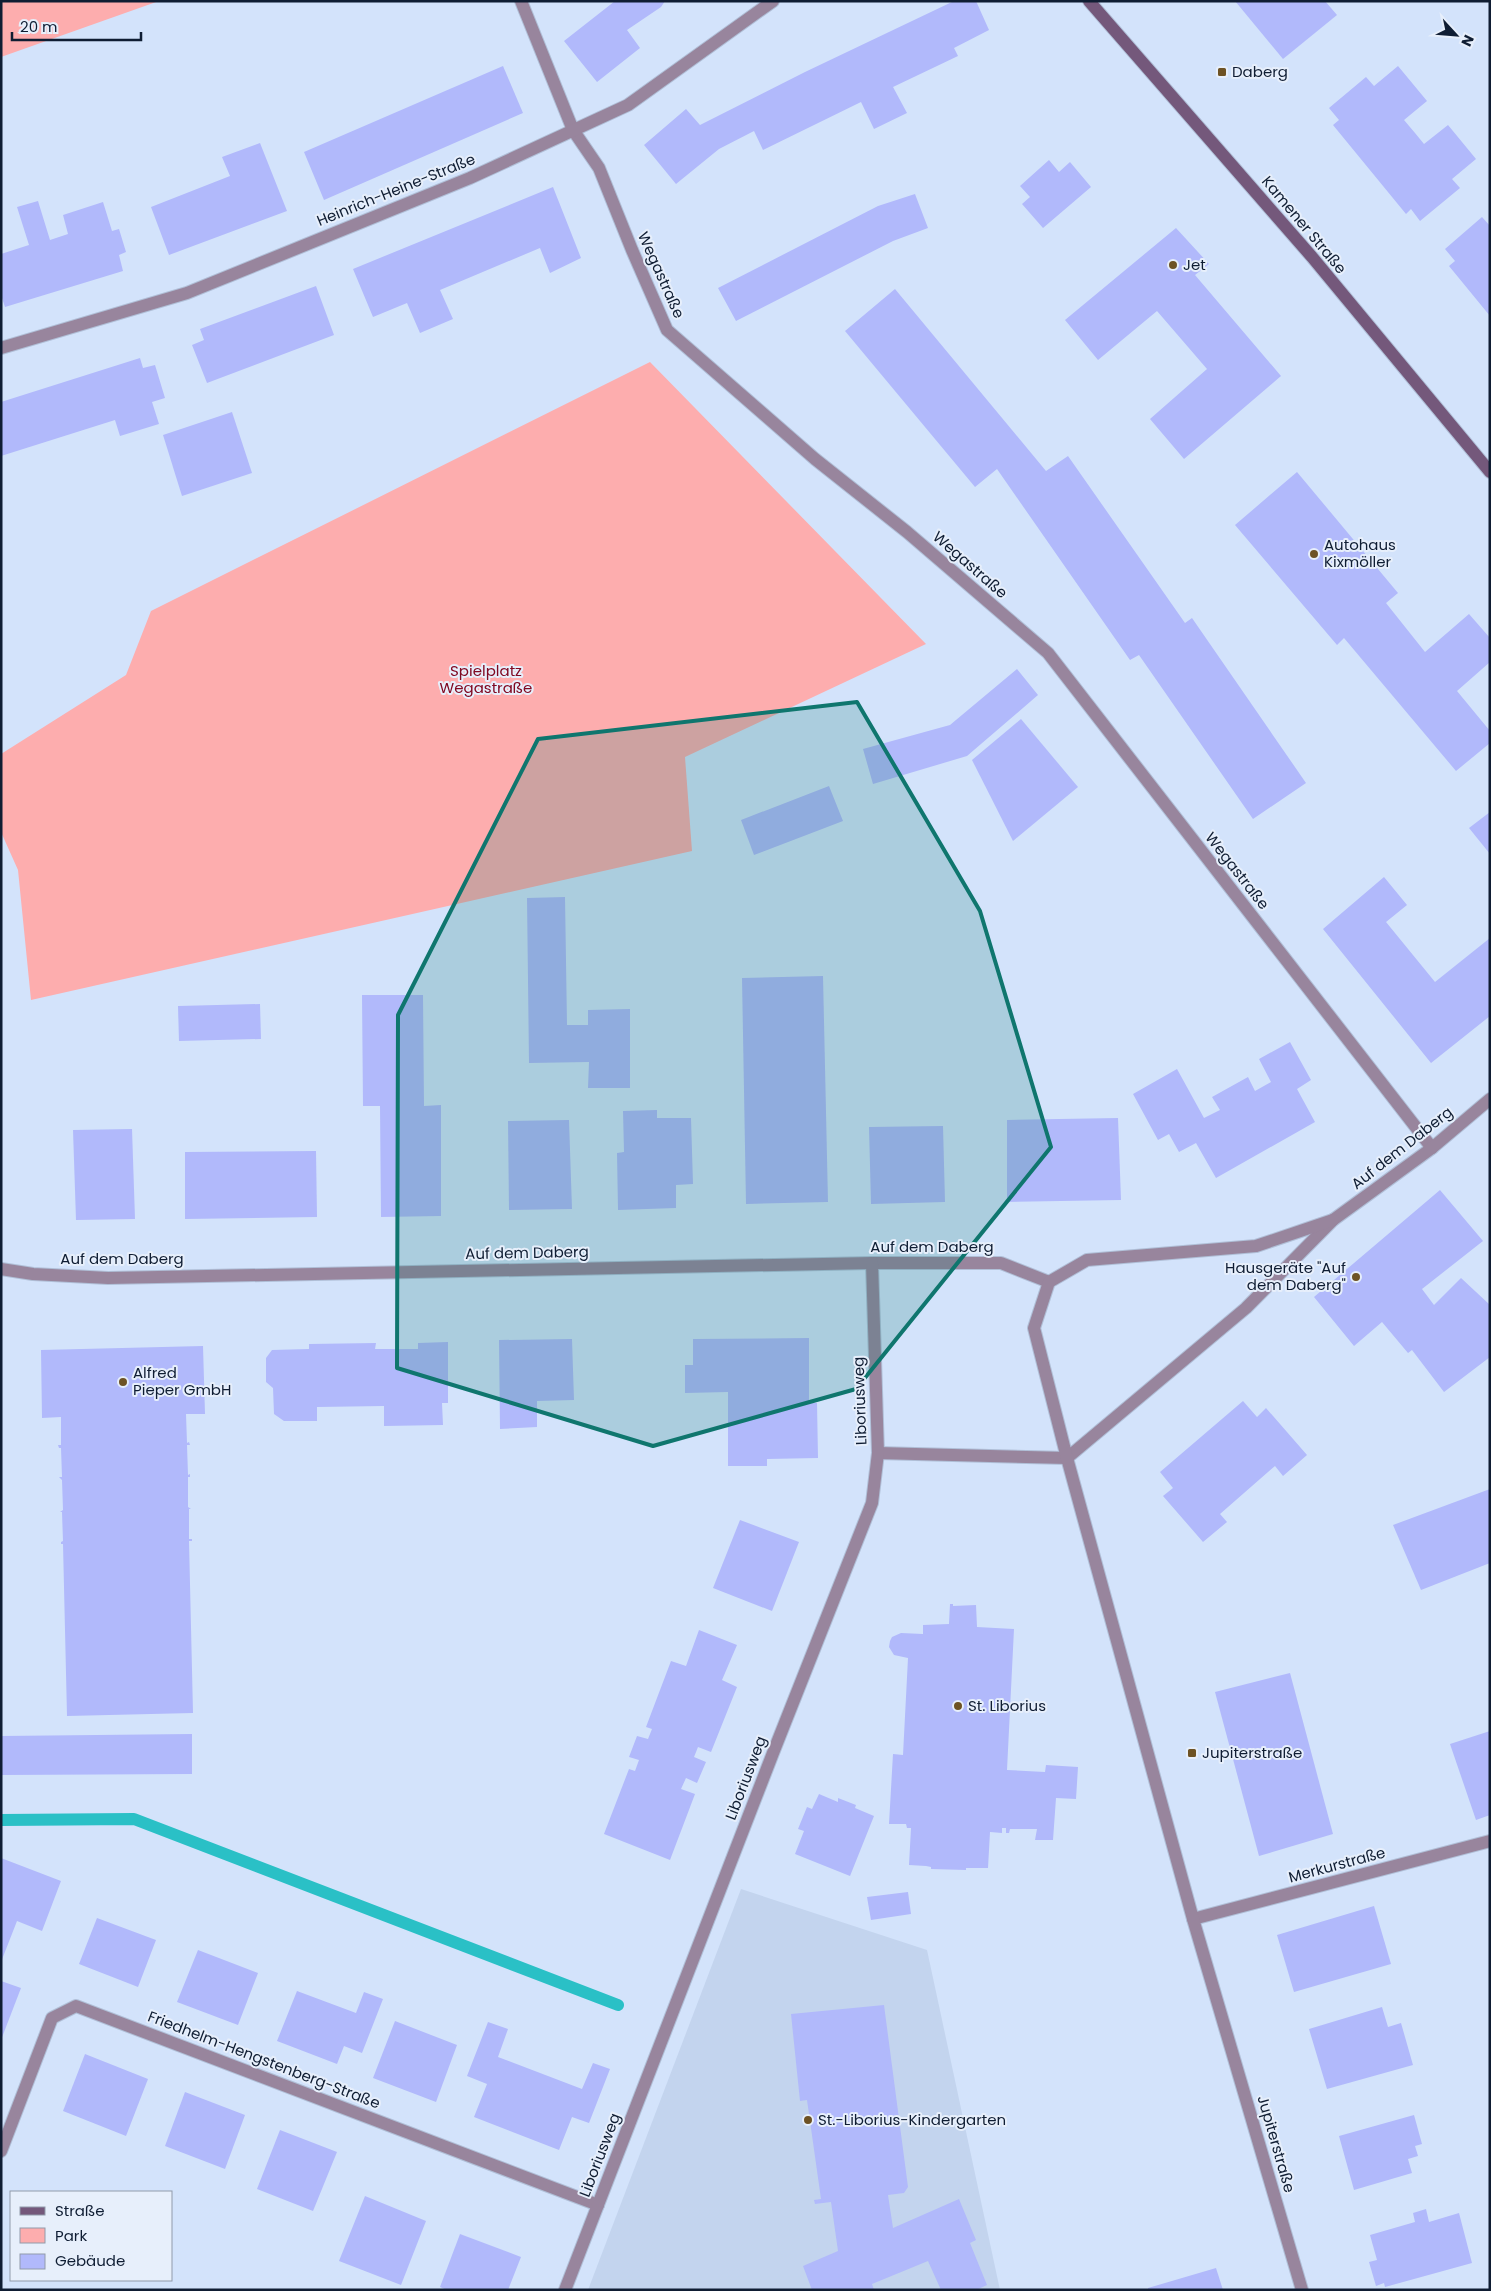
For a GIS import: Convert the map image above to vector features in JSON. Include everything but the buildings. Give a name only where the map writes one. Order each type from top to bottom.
[{"type":"main road","name":"Kamener Straße","points":[[1090,1],[1312,257],[1490,472]]},
{"type":"street","name":"Wegastraße","points":[[521,1],[573,130],[599,168],[667,330],[815,459],[907,532],[1048,653],[1432,1148]]},
{"type":"street","name":"Heinrich-Heine-Straße","points":[[1,348],[187,293],[470,178],[628,105],[773,1]]},
{"type":"street","name":"Auf dem Daberg","points":[[1066,1458],[1246,1308],[1333,1220],[1432,1148],[1490,1099]]},
{"type":"street","name":"Auf dem Daberg","points":[[1,1269],[34,1274],[108,1278],[872,1263],[1002,1263],[1050,1282],[1087,1260],[1256,1246],[1333,1220]]},
{"type":"street","name":"Liboriusweg","points":[[566,2290],[872,1503],[878,1453],[872,1263]]},
{"type":"street","points":[[878,1453],[1066,1458],[1034,1328],[1050,1282]]},
{"type":"street","name":"Jupiterstraße","points":[[1066,1458],[1193,1919],[1302,2290]]},
{"type":"street","name":"Merkurstraße","points":[[1193,1919],[1490,1842]]},
{"type":"street","name":"Friedhelm-Hengstenberg-Straße","points":[[1,2151],[52,2018],[76,2006],[598,2205]]},
{"type":"highlighted area","points":[[857,702],[980,911],[1051,1147],[856,1389],[653,1446],[397,1368],[398,1015],[538,739]]},
{"type":"shaded area","name":"St.-Liborius-Kindergarten","points":[[741,1889],[927,1950],[1000,2290],[588,2290]]},
{"type":"green space","points":[[1,1],[159,1],[1,57]]},
{"type":"green space","name":"Spielplatz Wegastraße","points":[[650,362],[926,644],[685,757],[692,851],[31,1000],[18,870],[1,832],[1,754],[126,675],[151,611]]},
{"type":"waterway","points":[[1,1820],[134,1819],[618,2005]]},
{"type":"place","name":"Daberg","points":[[1222,72]]},
{"type":"place","name":"Jet","points":[[1173,265]]},
{"type":"place","name":"Autohaus Kixmöller","points":[[1314,554]]},
{"type":"place","name":"Hausgeräte \"Auf dem Daberg\"","points":[[1356,1277]]},
{"type":"place","name":"Alfred Pieper GmbH","points":[[123,1382]]},
{"type":"place","name":"St. Liborius","points":[[958,1706]]},
{"type":"place","name":"Jupiterstraße","points":[[1192,1753]]},
{"type":"place","name":"St.-Liborius-Kindergarten","points":[[808,2120]]}]
